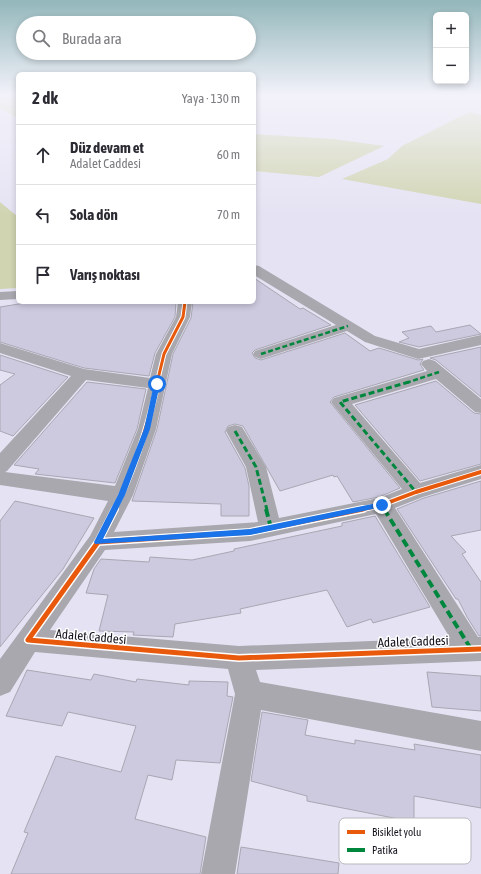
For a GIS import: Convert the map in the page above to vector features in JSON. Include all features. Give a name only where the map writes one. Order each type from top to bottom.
[{"type":"street","points":[[256,270],[370,339],[418,354],[481,408]]},
{"type":"street","points":[[0,296],[16,295]]},
{"type":"street","name":"Adalet Caddesi","points":[[28,640],[98,542],[122,495],[147,429],[164,354],[183,317],[185,304]]},
{"type":"street","points":[[261,354],[348,326]]},
{"type":"street","points":[[418,354],[481,340]]},
{"type":"street","points":[[0,348],[82,374],[157,384]]},
{"type":"street","points":[[416,492],[340,402],[421,379],[439,372]]},
{"type":"street","points":[[0,466],[82,374]]},
{"type":"street","points":[[235,431],[256,467],[271,528]]},
{"type":"street","points":[[98,542],[250,532],[382,505],[416,492],[481,472]]},
{"type":"street","points":[[0,478],[122,495]]},
{"type":"street","points":[[382,505],[476,649]]},
{"type":"street","points":[[0,683],[28,640]]},
{"type":"street","name":"Adalet Caddesi","points":[[28,640],[239,658],[476,649]]},
{"type":"street","points":[[218,874],[248,694],[239,658]]},
{"type":"street","points":[[248,694],[481,736]]},
{"type":"green space","points":[[256,135],[333,139],[384,146],[319,177],[256,171]]},
{"type":"green space","points":[[424,135],[481,135],[481,204],[342,179],[388,159],[402,146]]},
{"type":"green space","points":[[0,202],[16,215],[16,288],[0,289]]},
{"type":"building","points":[[256,279],[300,309],[303,308],[331,325],[255,350],[252,353],[255,358],[261,360],[345,333],[370,351],[379,348],[418,360],[423,359],[420,364],[424,370],[334,397],[330,402],[400,488],[379,497],[353,502],[337,476],[334,477],[333,475],[280,491],[243,426],[235,424],[228,426],[225,432],[245,468],[249,486],[249,516],[221,516],[221,504],[132,501],[157,429],[173,354],[191,318],[193,304],[256,304]]},
{"type":"building","points":[[19,304],[176,304],[175,317],[155,353],[149,376],[84,368],[0,342],[0,307]]},
{"type":"building","points":[[470,325],[481,334],[419,347],[399,342],[409,338],[402,332],[431,326],[436,332]]},
{"type":"building","points":[[481,347],[481,397],[436,360],[430,358]]},
{"type":"building","points":[[0,355],[68,377],[13,436],[0,431],[0,385],[15,374],[0,370]]},
{"type":"building","points":[[436,381],[474,413],[481,414],[481,464],[420,481],[355,405]]},
{"type":"building","points":[[87,382],[146,389],[137,429],[115,483],[35,474],[39,469],[14,465]]},
{"type":"building","points":[[481,481],[481,530],[451,536],[466,552],[462,554],[481,582],[481,636],[479,636],[458,599],[456,599],[397,509],[424,498]]},
{"type":"building","points":[[15,501],[94,518],[63,569],[0,647],[0,521]]},
{"type":"building","points":[[375,516],[430,607],[373,623],[371,619],[347,627],[327,590],[240,609],[241,613],[175,624],[173,637],[133,635],[134,632],[99,631],[108,595],[86,593],[94,569],[101,559],[149,562],[150,557],[192,560],[234,551],[234,549],[342,526],[342,523]]},
{"type":"building","points":[[27,670],[91,680],[94,674],[136,682],[137,679],[189,685],[189,681],[228,682],[227,696],[233,697],[220,763],[176,760],[172,780],[148,775],[135,819],[206,837],[200,874],[11,874],[28,833],[24,832],[56,756],[121,772],[136,726],[68,712],[62,726],[6,716]]},
{"type":"building","points":[[427,672],[481,676],[481,711],[432,707]]},
{"type":"building","points":[[262,712],[308,720],[305,735],[355,744],[355,740],[415,750],[414,744],[481,755],[481,808],[414,796],[414,818],[394,818],[307,801],[307,796],[251,781]]},
{"type":"building","points":[[241,847],[339,863],[338,874],[237,874]]},
{"type":"marked path","points":[[261,354],[348,326]]},
{"type":"marked path","points":[[416,492],[340,402],[421,379],[439,372]]},
{"type":"marked path","points":[[235,431],[256,467],[271,528]]},
{"type":"marked path","points":[[382,505],[471,649]]},
{"type":"cycle path","points":[[185,304],[183,317],[164,354],[147,429],[122,495],[98,542],[28,640],[239,658],[481,649]]},
{"type":"cycle path","points":[[98,542],[250,532],[382,505],[416,492],[481,472]]},
{"type":"route","points":[[157,384],[147,429],[122,495],[98,542],[250,532],[382,505]]}]
